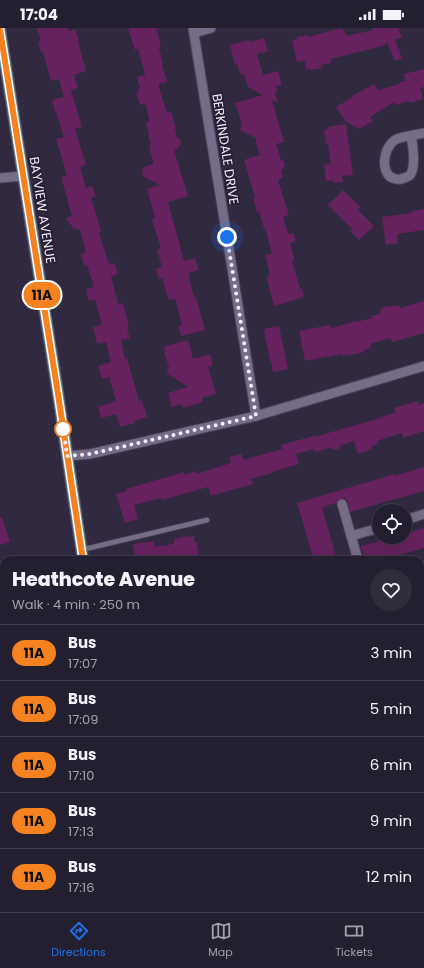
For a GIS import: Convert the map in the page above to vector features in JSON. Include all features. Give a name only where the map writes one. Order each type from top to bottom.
[{"type":"main road","name":"BAYVIEW AVENUE","points":[[0,30],[82,555]]},
{"type":"street","points":[[194,30],[211,28]]},
{"type":"street","name":"BERKINDALE DRIVE","points":[[194,30],[256,416]]},
{"type":"street","points":[[411,136],[414,149],[412,171],[410,175],[395,179],[388,175],[385,169],[386,154],[389,145],[396,139],[424,133]]},
{"type":"street","points":[[0,178],[23,176]]},
{"type":"street","points":[[67,456],[90,454],[256,416],[424,366]]},
{"type":"street","points":[[342,504],[357,556]]},
{"type":"street","points":[[412,518],[424,514]]},
{"type":"street","points":[[351,536],[372,530]]},
{"type":"lane","points":[[82,555],[207,520]]},
{"type":"building","points":[[37,28],[68,28],[69,31],[75,29],[86,71],[74,75],[78,88],[71,90],[82,127],[75,129],[86,165],[80,167],[86,188],[92,186],[96,196],[91,198],[108,262],[110,264],[114,263],[118,274],[111,276],[118,304],[123,303],[130,338],[121,340],[125,359],[127,358],[139,401],[142,400],[147,417],[134,421],[135,423],[120,427],[116,414],[101,418],[98,407],[116,401],[109,377],[102,379],[98,366],[111,362],[106,342],[97,344],[93,327],[102,325],[95,300],[89,301],[86,289],[94,287],[87,265],[84,266],[81,254],[86,252],[80,230],[73,228],[66,218],[72,216],[61,177],[67,175],[56,139],[64,137],[52,100],[64,97],[59,79],[51,81],[43,52],[41,52],[38,42],[41,41]]},
{"type":"building","points":[[128,28],[156,28],[161,47],[159,48],[162,64],[167,82],[158,84],[167,113],[171,112],[176,128],[177,138],[180,139],[181,144],[174,150],[188,196],[168,202],[184,261],[195,258],[199,270],[188,273],[205,330],[181,336],[178,326],[182,325],[175,299],[169,300],[162,278],[159,279],[156,269],[162,267],[157,250],[161,249],[152,219],[155,218],[147,189],[160,185],[143,176],[142,171],[144,167],[154,164],[149,147],[151,144],[146,122],[150,121],[145,104],[140,105],[136,92],[139,91],[138,89],[140,88],[137,77],[145,75],[138,49],[135,50]]},
{"type":"building","points":[[342,28],[347,36],[373,30],[373,28],[398,28],[402,37],[395,40],[402,58],[395,61],[387,43],[382,46],[330,59],[331,63],[321,65],[322,68],[310,70],[309,68],[306,69],[305,61],[297,62],[292,40],[298,39],[297,37],[308,35],[308,37]]},
{"type":"building","points":[[264,38],[268,51],[257,54],[263,75],[278,71],[282,85],[276,86],[278,91],[275,92],[278,103],[272,100],[284,142],[276,144],[281,160],[284,161],[285,166],[281,170],[283,178],[278,180],[289,215],[283,217],[288,234],[293,233],[296,241],[290,243],[295,261],[292,261],[300,289],[302,288],[304,296],[302,298],[274,306],[267,279],[267,275],[270,274],[265,255],[272,253],[259,211],[257,212],[253,198],[255,197],[244,160],[260,155],[256,144],[256,138],[240,130],[242,125],[235,103],[263,95],[248,87],[244,74],[241,75],[237,64],[235,64],[230,45]]},
{"type":"building","points":[[424,69],[424,87],[420,88],[423,99],[395,105],[394,102],[370,117],[373,121],[359,129],[345,121],[336,107],[374,84],[378,90],[400,84],[399,83],[406,81],[404,74]]},
{"type":"building","points":[[346,124],[353,175],[342,176],[343,182],[333,183],[333,180],[326,181],[324,165],[331,164],[328,144],[326,144],[324,131],[329,129],[328,127]]},
{"type":"building","points":[[343,190],[360,207],[357,209],[374,226],[359,240],[350,231],[352,229],[328,205]]},
{"type":"building","points":[[424,209],[424,230],[397,234],[398,243],[386,245],[382,217],[413,213],[412,211]]},
{"type":"building","points":[[424,301],[424,333],[392,342],[391,338],[370,344],[371,348],[363,350],[364,352],[347,356],[347,354],[342,356],[342,354],[305,361],[299,331],[330,325],[331,328],[355,321],[356,322],[372,318],[371,316],[379,314],[383,307],[399,305],[400,308]]},
{"type":"building","points":[[279,326],[288,369],[273,372],[264,329]]},
{"type":"building","points":[[188,340],[193,359],[210,354],[213,365],[208,367],[216,394],[202,398],[203,402],[183,408],[182,404],[172,407],[168,393],[188,387],[168,374],[167,370],[169,367],[164,352],[164,347]]},
{"type":"building","points":[[418,401],[419,405],[424,403],[424,431],[403,438],[402,433],[377,441],[378,444],[371,447],[372,449],[358,454],[354,441],[341,445],[339,449],[335,450],[330,448],[315,452],[314,449],[296,454],[299,464],[251,479],[253,484],[211,496],[208,487],[162,500],[161,498],[134,505],[138,519],[125,523],[116,494],[127,491],[126,489],[184,472],[185,475],[196,471],[196,474],[231,463],[229,457],[242,454],[243,460],[282,449],[281,445],[377,419],[396,412],[394,408]]},
{"type":"building","points":[[424,467],[424,491],[378,504],[372,504],[372,506],[350,512],[348,502],[343,498],[338,500],[336,503],[322,507],[336,556],[313,556],[297,503],[395,474],[395,476]]},
{"type":"building","points":[[2,517],[10,542],[0,545],[0,518]]},
{"type":"building","points":[[424,528],[424,548],[395,556],[364,556],[361,546],[372,543],[412,544],[412,532]]},
{"type":"building","points":[[194,536],[194,542],[197,542],[199,556],[134,556],[133,544],[154,541],[155,547],[174,544],[174,539]]},
{"type":"bus line","name":"11A","points":[[0,30],[82,556]]},
{"type":"route","points":[[63,429],[63,425],[67,456],[83,455],[256,416],[227,237]]}]
